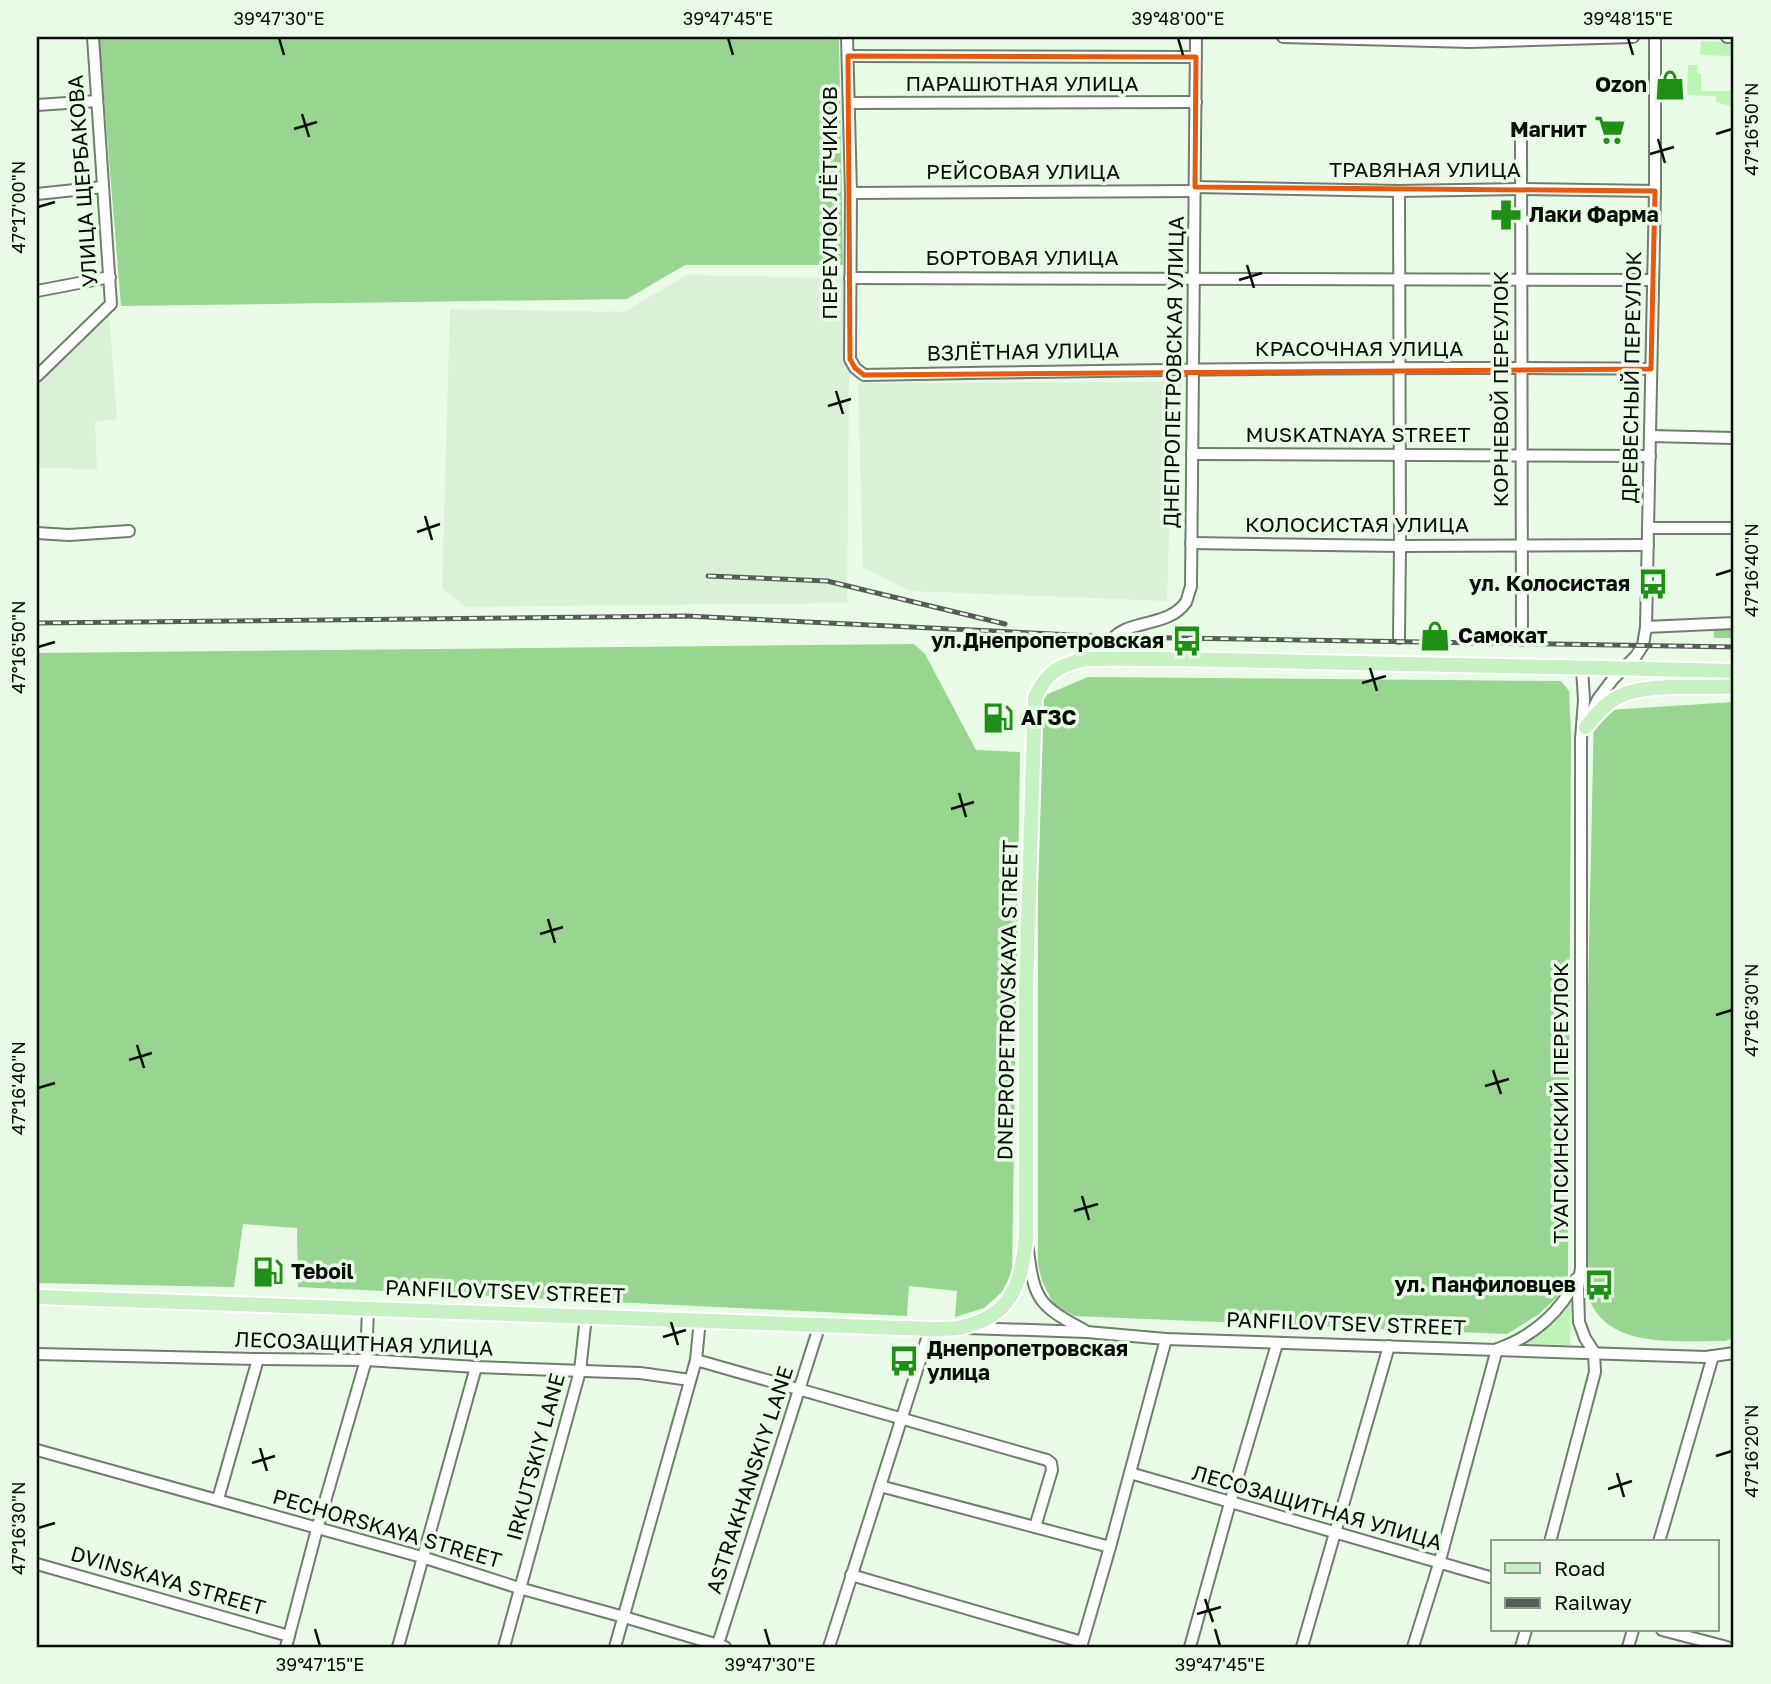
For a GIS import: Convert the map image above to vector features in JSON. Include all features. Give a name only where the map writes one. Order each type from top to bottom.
[{"type":"main road","name":"DNEPROPETROVSKAYA STREET","points":[[930,1329],[957,1328],[981,1321],[1001,1309],[1012,1295],[1024,1260],[1026,987],[1035,697],[1043,681],[1065,664],[1085,659],[1734,671]]},
{"type":"main road","points":[[1584,733],[1598,713],[1610,703],[1638,690],[1734,687]]},
{"type":"main road","name":"PANFILOVTSEV STREET","points":[[37,1297],[930,1329]]},
{"type":"street","name":"УЛИЦА ЩЕРБАКОВА","points":[[37,376],[111,304],[93,37]]},
{"type":"street","name":"ПЕРЕУЛОК ЛЁТЧИКОВ","points":[[848,37],[850,359],[855,369]]},
{"type":"street","name":"ДНЕПРОПЕТРОВСКАЯ УЛИЦА","points":[[1105,659],[1114,637],[1125,630],[1175,614],[1186,602],[1191,587],[1196,37]]},
{"type":"street","points":[[1283,37],[1471,42],[1633,37]]},
{"type":"street","name":"ДРЕВЕСНЫЙ ПЕРЕУЛОК","points":[[1624,667],[1643,645],[1646,627],[1655,191],[1655,37]]},
{"type":"street","points":[[1727,37],[1734,37]]},
{"type":"street","points":[[848,56],[1196,57]]},
{"type":"street","points":[[37,106],[97,100]]},
{"type":"street","name":"ПАРАШЮТНАЯ УЛИЦА","points":[[849,103],[1196,102]]},
{"type":"street","name":"КОРНЕВОЙ ПЕРЕУЛОК","points":[[1521,138],[1522,640]]},
{"type":"street","points":[[37,194],[103,187]]},
{"type":"street","name":"ТРАВЯНАЯ УЛИЦА","points":[[1195,189],[1655,191]]},
{"type":"street","name":"РЕЙСОВАЯ УЛИЦА","points":[[850,193],[1195,189]]},
{"type":"street","points":[[1399,191],[1399,638]]},
{"type":"street","points":[[37,291],[110,277]]},
{"type":"street","name":"БОРТОВАЯ УЛИЦА","points":[[850,278],[1653,280]]},
{"type":"street","name":"ВЗЛЁТНАЯ УЛИЦА","points":[[855,369],[864,374],[1193,368]]},
{"type":"street","name":"КРАСОЧНАЯ УЛИЦА","points":[[1193,368],[1651,369]]},
{"type":"street","points":[[1650,436],[1734,438]]},
{"type":"street","name":"MUSKATNAYA STREET","points":[[1192,454],[1650,456]]},
{"type":"street","points":[[1648,528],[1734,528]]},
{"type":"street","points":[[37,533],[69,535],[129,531]]},
{"type":"street","name":"КОЛОСИСТАЯ УЛИЦА","points":[[1191,543],[1648,545]]},
{"type":"street","points":[[1646,627],[1734,623]]},
{"type":"street","name":"ТУАПСИНСКИЙ ПЕРЕУЛОК","points":[[1584,733],[1598,699],[1624,667]]},
{"type":"street","name":"ТУАПСИНСКИЙ ПЕРЕУЛОК","points":[[1582,668],[1584,733],[1580,1005],[1581,1268],[1578,1289],[1579,1322],[1594,1352]]},
{"type":"street","points":[[1026,1237],[1035,1291],[1041,1303],[1087,1332]]},
{"type":"street","points":[[1413,1647],[1439,1564],[1497,1349],[1533,1331],[1547,1320],[1567,1297],[1581,1268]]},
{"type":"street","points":[[287,1641],[366,1360],[368,1309]]},
{"type":"street","name":"IRKUTSKIY LANE","points":[[503,1647],[580,1371],[586,1316]]},
{"type":"street","points":[[615,1647],[696,1360],[700,1320]]},
{"type":"street","name":"ASTRAKHANSKIY LANE","points":[[720,1647],[820,1324]]},
{"type":"street","name":"PANFILOVTSEV STREET","points":[[957,1328],[1087,1332],[1277,1344],[1713,1356],[1734,1353]]},
{"type":"street","points":[[829,1647],[930,1329]]},
{"type":"street","points":[[851,1576],[1081,1645],[1166,1339]]},
{"type":"street","points":[[1190,1647],[1277,1344]]},
{"type":"street","points":[[1302,1647],[1390,1346]]},
{"type":"street","points":[[1551,1540],[1595,1372],[1594,1352]]},
{"type":"street","name":"ЛЕСОЗАЩИТНАЯ УЛИЦА","points":[[37,1354],[366,1360],[640,1373],[690,1380]]},
{"type":"street","points":[[1659,1540],[1713,1356]]},
{"type":"street","points":[[218,1499],[258,1359]]},
{"type":"street","points":[[696,1360],[1047,1460],[1051,1463],[1052,1470],[1035,1527]]},
{"type":"street","points":[[398,1647],[476,1367]]},
{"type":"street","name":"PECHORSKAYA STREET","points":[[37,1450],[422,1557],[720,1647]]},
{"type":"street","name":"ЛЕСОЗАЩИТНАЯ УЛИЦА","points":[[1130,1473],[1491,1577]]},
{"type":"street","points":[[880,1486],[1110,1547]]},
{"type":"street","name":"DVINSKAYA STREET","points":[[37,1564],[287,1641]]},
{"type":"street","points":[[1670,1632],[1727,1647]]},
{"type":"highlighted area","points":[[848,56],[1196,57],[1195,187],[1655,191],[1651,369],[864,375],[855,368],[850,359]]},
{"type":"shaded area","points":[[687,275],[850,278],[847,603],[466,607],[442,589],[450,309],[624,312]]},
{"type":"shaded area","points":[[109,312],[117,419],[95,422],[97,469],[37,468],[37,384]]},
{"type":"shaded area","points":[[1182,382],[1172,434],[1167,601],[911,591],[863,568],[858,383]]},
{"type":"green space","points":[[99,37],[839,37],[843,265],[685,265],[627,299],[121,306]]},
{"type":"green space","points":[[1701,41],[1734,42],[1734,56],[1700,55]]},
{"type":"green space","points":[[1688,65],[1698,65],[1701,91],[1734,91],[1734,107],[1716,102],[1716,96],[1687,95]]},
{"type":"green space","points":[[1713,620],[1734,620],[1734,638],[1714,638]]},
{"type":"green space","points":[[914,644],[925,654],[976,750],[1020,752],[1012,1272],[1002,1292],[984,1308],[955,1317],[957,1291],[909,1286],[907,1316],[298,1287],[297,1228],[243,1224],[234,1287],[37,1283],[37,653]]},
{"type":"green space","points":[[1088,677],[1561,681],[1569,691],[1568,1276],[1557,1297],[1539,1314],[1507,1334],[1075,1316],[1054,1305],[1042,1281],[1038,1264],[1038,705],[1048,694]]},
{"type":"green space","points":[[1734,702],[1734,1338],[1725,1341],[1677,1341],[1642,1338],[1612,1327],[1600,1317],[1582,1284],[1594,711]]},
{"type":"green space","points":[[1571,1303],[1570,1345],[1524,1344],[1550,1326]]},
{"type":"railway","points":[[708,576],[827,581],[1005,624]]},
{"type":"railway","points":[[37,623],[686,616],[1114,637],[1734,647]]},
{"type":"place","name":"Ozon","points":[[1670,85]]},
{"type":"place","name":"Магнит","points":[[1610,130]]},
{"type":"place","name":"Лаки Фарма","points":[[1506,215]]},
{"type":"place","name":"ул. Колосистая","points":[[1653,584]]},
{"type":"place","name":"Самокат","points":[[1435,636]]},
{"type":"place","name":"ул.Днепропетровская","points":[[1187,641]]},
{"type":"place","name":"АГЗС","points":[[998,718]]},
{"type":"place","name":"Teboil","points":[[268,1272]]},
{"type":"place","name":"ул. Панфиловцев","points":[[1599,1285]]},
{"type":"place","name":"Днепропетровская улица","points":[[904,1361]]}]
